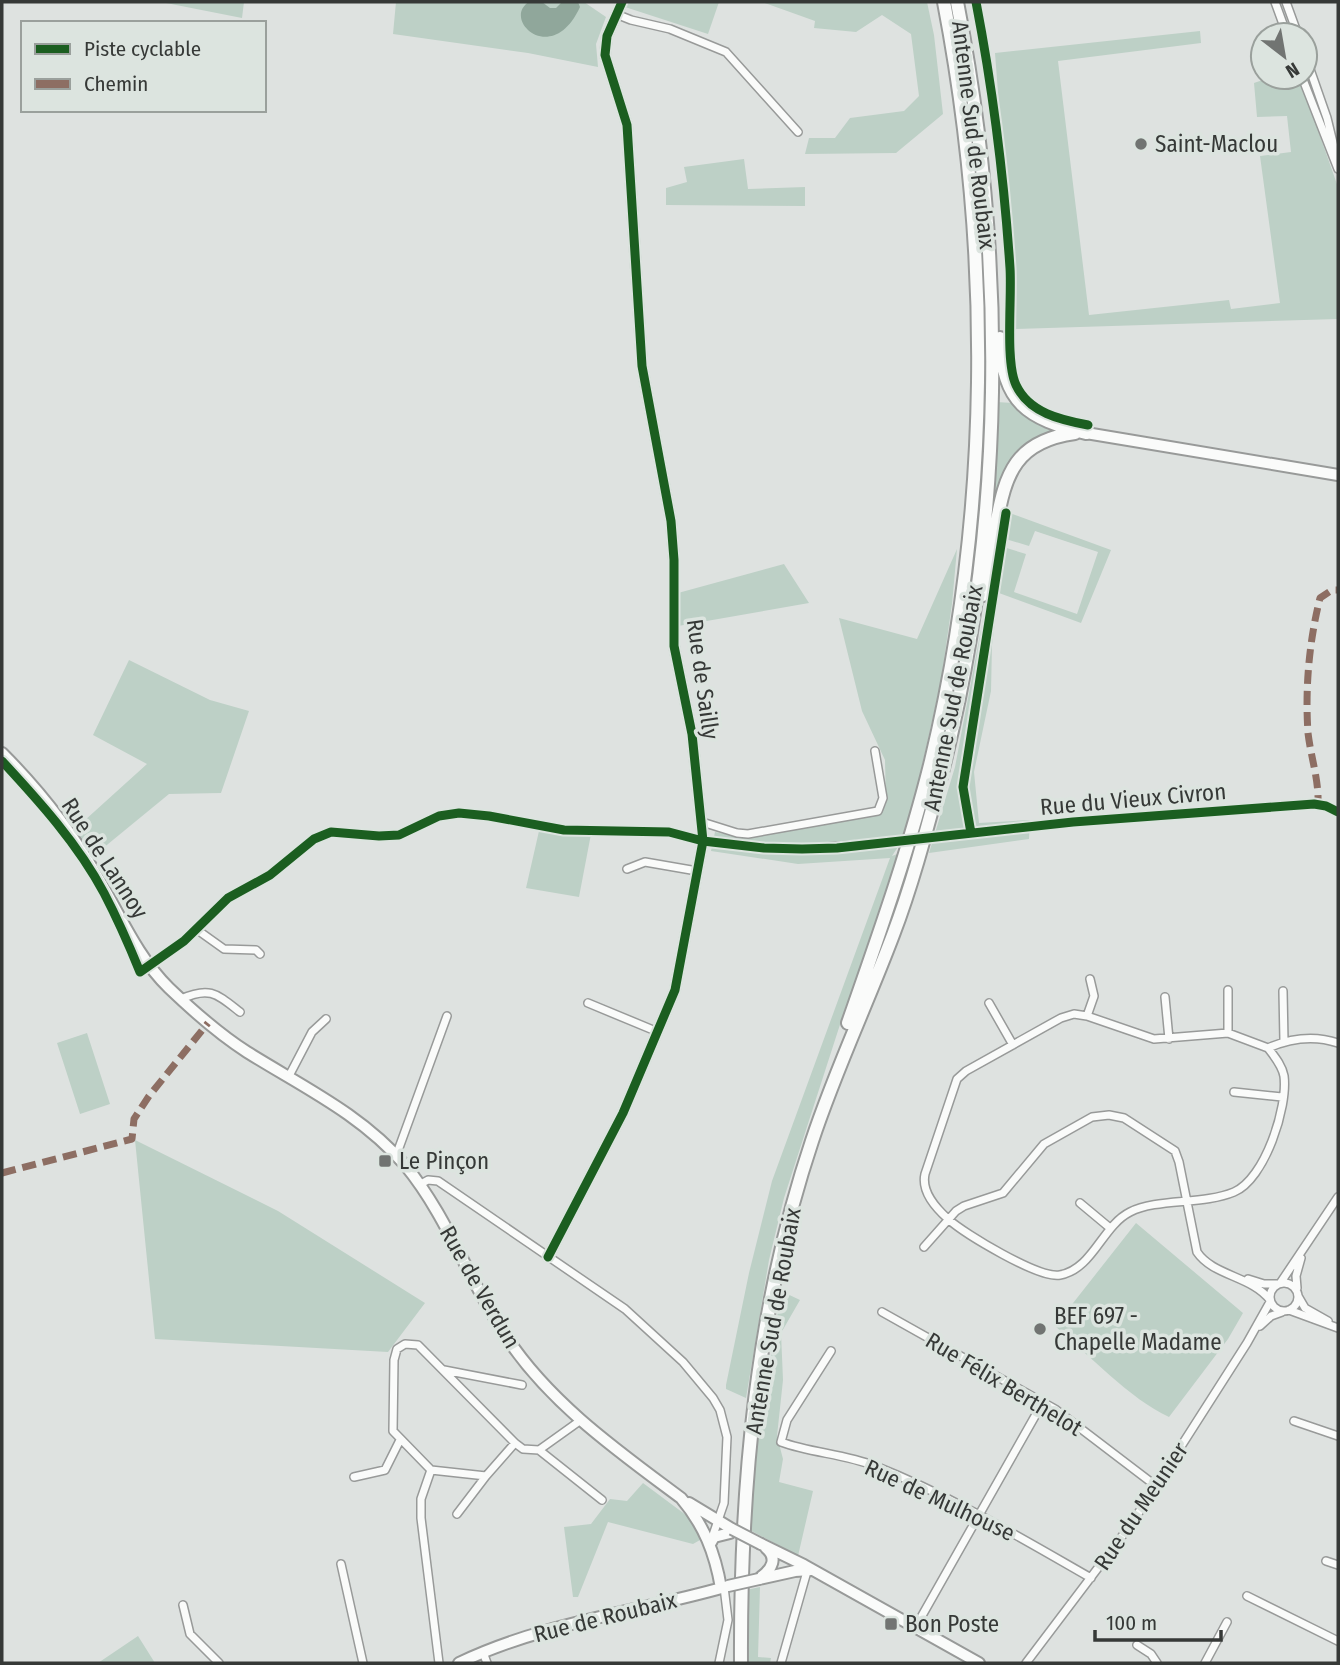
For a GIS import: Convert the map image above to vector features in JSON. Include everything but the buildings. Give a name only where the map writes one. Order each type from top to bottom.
[{"type":"highway","name":"Antenne Sud de Roubaix","points":[[735,1663],[735,1604],[743,1467],[756,1355],[781,1224],[803,1147],[897,882],[928,774],[953,656],[967,559],[978,429],[977,273],[968,150],[944,2]]},
{"type":"highway","name":"Antenne Sud de Roubaix","points":[[741,1663],[742,1580],[750,1449],[762,1356],[778,1268],[812,1142],[846,1048],[891,941],[917,861],[945,759],[969,640],[984,525],[991,419],[992,330],[986,206],[977,118],[957,2]]},
{"type":"highway","points":[[986,206],[996,242],[1001,360],[1007,382],[1021,404],[1035,416],[1052,424],[1086,433]]},
{"type":"highway","points":[[969,640],[981,609],[1001,496],[1008,474],[1021,457],[1042,442],[1063,435],[1086,433]]},
{"type":"main road","points":[[1086,433],[1338,475]]},
{"type":"main road","name":"Rue de Lannoy","points":[[2,752],[62,823],[89,862],[145,959],[161,980],[224,1036],[273,1068]]},
{"type":"main road","name":"Rue de Verdun","points":[[273,1068],[344,1111],[396,1156],[419,1185],[450,1233],[510,1342],[545,1385],[581,1420],[681,1498],[700,1522],[711,1542]]},
{"type":"main road","points":[[681,1498],[734,1532],[809,1569],[976,1662]]},
{"type":"main road","points":[[734,1532],[718,1535],[711,1542],[724,1587],[809,1569]]},
{"type":"main road","points":[[759,1579],[770,1569],[773,1559],[772,1553],[761,1544]]},
{"type":"main road","name":"Rue de Roubaix","points":[[459,1663],[485,1658],[535,1635],[724,1587]]},
{"type":"street","name":"Rue de Sailly","points":[[548,1257],[616,1127],[658,1032],[680,972],[703,841],[692,734],[674,646],[674,559],[670,512],[642,366],[627,125],[605,55],[607,36],[622,2]]},
{"type":"street","points":[[1276,2],[1282,21]]},
{"type":"street","points":[[1286,2],[1293,21]]},
{"type":"street","points":[[615,14],[670,29],[726,52],[798,132]]},
{"type":"street","points":[[1307,91],[1338,169]]},
{"type":"street","points":[[1317,91],[1338,163]]},
{"type":"street","points":[[702,822],[748,834],[878,811],[883,798],[875,751]]},
{"type":"street","name":"Rue du Vieux Civron","points":[[703,841],[802,849],[881,843],[1073,821],[1318,804]]},
{"type":"street","points":[[626,869],[645,862],[697,871]]},
{"type":"street","points":[[196,929],[224,949],[256,950],[260,954]]},
{"type":"street","points":[[1087,1016],[1094,996],[1090,979]]},
{"type":"street","points":[[1228,990],[1228,1033]]},
{"type":"street","points":[[1283,991],[1284,1041]]},
{"type":"street","points":[[181,999],[210,992],[219,995],[240,1012]]},
{"type":"street","points":[[1165,997],[1169,1039]]},
{"type":"street","points":[[588,1003],[658,1032]]},
{"type":"street","points":[[989,1003],[1013,1045]]},
{"type":"street","points":[[1074,1014],[1148,1037],[1169,1039],[1228,1033],[1268,1048],[1282,1070],[1282,1097],[1274,1138],[1250,1180],[1233,1192],[1187,1202],[1139,1208],[1124,1216],[1111,1228],[1076,1268],[1054,1275],[1046,1275],[1011,1258],[948,1219],[927,1194],[924,1181],[954,1084],[966,1071],[1061,1018],[1074,1014]]},
{"type":"street","points":[[396,1156],[447,1016]]},
{"type":"street","points":[[289,1076],[312,1032],[326,1019]]},
{"type":"street","points":[[1268,1048],[1284,1041],[1317,1038],[1338,1043]]},
{"type":"street","points":[[1234,1092],[1282,1097]]},
{"type":"street","points":[[924,1247],[948,1219],[964,1206],[1003,1193],[1044,1144],[1100,1115],[1124,1118],[1175,1151],[1180,1161],[1197,1252],[1207,1263],[1264,1284],[1290,1283],[1309,1311],[1338,1327]]},
{"type":"street","points":[[419,1185],[428,1180],[438,1181],[635,1317],[683,1362],[716,1403],[727,1437],[723,1503],[711,1542]]},
{"type":"street","points":[[1270,1301],[1272,1289],[1280,1283],[1338,1197]]},
{"type":"street","points":[[1080,1203],[1111,1228]]},
{"type":"street","points":[[1287,1311],[1296,1305],[1297,1270],[1307,1245]]},
{"type":"street","points":[[1224,1270],[1261,1291],[1276,1309],[1338,1327]]},
{"type":"street","name":"Rue du Meunier","points":[[1026,1663],[1156,1486],[1247,1343],[1270,1301]]},
{"type":"street","name":"Rue du Meunier","points":[[1247,1343],[1271,1316],[1287,1311]]},
{"type":"street","name":"Rue Félix Berthelot","points":[[882,1312],[1043,1402],[1156,1486]]},
{"type":"street","points":[[486,1476],[431,1471],[400,1440],[392,1425],[393,1368],[397,1349],[410,1343],[418,1345],[515,1443],[523,1449],[539,1450],[601,1500]]},
{"type":"street","name":"Rue de Mulhouse","points":[[831,1351],[787,1420],[781,1442],[873,1466],[978,1514],[1091,1578]]},
{"type":"street","points":[[443,1370],[522,1385]]},
{"type":"street","points":[[915,1628],[1043,1402]]},
{"type":"street","points":[[539,1450],[581,1420]]},
{"type":"street","points":[[1294,1421],[1338,1436]]},
{"type":"street","points":[[354,1477],[385,1470],[400,1440]]},
{"type":"street","points":[[457,1514],[515,1443]]},
{"type":"street","points":[[431,1471],[421,1499],[421,1518],[439,1663]]},
{"type":"street","points":[[1326,1560],[1338,1565]]},
{"type":"street","points":[[341,1564],[363,1663]]},
{"type":"street","points":[[781,1663],[809,1569]]},
{"type":"street","points":[[719,1663],[728,1619],[724,1587]]},
{"type":"street","points":[[1247,1597],[1338,1641]]},
{"type":"street","points":[[183,1605],[190,1634],[219,1663]]},
{"type":"street","points":[[1205,1663],[1227,1622]]},
{"type":"street","points":[[1137,1645],[1151,1654],[1157,1663]]},
{"type":"shaded area","points":[[161,2],[244,2],[242,18]]},
{"type":"shaded area","points":[[396,2],[584,2],[606,17],[596,44],[598,67],[528,53],[393,34]]},
{"type":"shaded area","points":[[529,2],[542,2],[550,8],[556,8],[562,2],[578,2],[580,7],[569,25],[556,34],[544,37],[525,27],[521,19],[522,10]]},
{"type":"shaded area","points":[[629,2],[719,2],[708,34],[625,7]]},
{"type":"shaded area","points":[[762,2],[927,2],[934,35],[943,114],[896,153],[805,154],[809,138],[835,138],[850,118],[904,111],[919,96],[911,34],[882,15],[856,32],[814,28],[815,21]]},
{"type":"shaded area","points":[[1200,31],[1201,43],[1058,61],[1089,315],[1229,300],[1231,309],[1280,303],[1260,156],[1291,152],[1287,116],[1257,117],[1255,91],[1304,91],[1338,187],[1338,319],[1016,329],[995,53]]},
{"type":"shaded area","points":[[744,159],[748,189],[805,187],[805,206],[666,205],[666,188],[687,182],[684,167]]},
{"type":"shaded area","points":[[996,402],[1013,403],[1030,419],[1056,429],[1056,433],[1014,461],[1003,478],[994,506],[991,507]]},
{"type":"shaded area","points":[[1004,511],[1111,550],[1081,623],[999,593],[992,645],[991,691],[974,772],[979,823],[1030,820],[1029,839],[929,853],[955,767],[997,545],[1026,554],[1014,592],[1077,614],[1098,552],[1035,531],[1029,546],[999,537]]},
{"type":"shaded area","points":[[957,549],[941,681],[907,833],[892,856],[900,853],[892,883],[846,1006],[784,1198],[769,1260],[746,1398],[726,1389],[726,1385],[749,1273],[772,1181],[890,858],[798,864],[711,851],[715,832],[744,838],[880,814],[886,804],[885,760],[862,711],[839,618],[917,639]]},
{"type":"shaded area","points":[[784,564],[809,603],[678,626],[678,593]]},
{"type":"shaded area","points":[[129,660],[210,700],[249,711],[221,793],[169,794],[91,858],[74,830],[147,764],[93,735]]},
{"type":"shaded area","points":[[539,831],[591,834],[579,897],[526,888]]},
{"type":"shaded area","points":[[87,1033],[110,1104],[80,1114],[57,1043]]},
{"type":"shaded area","points":[[135,1140],[278,1211],[425,1303],[388,1352],[155,1339]]},
{"type":"shaded area","points":[[1136,1223],[1243,1313],[1228,1339],[1169,1417],[1124,1388],[1055,1326]]},
{"type":"shaded area","points":[[781,1291],[800,1300],[781,1333],[783,1380],[777,1436],[783,1459],[779,1482],[813,1491],[798,1556],[748,1529],[756,1455]]},
{"type":"shaded area","points":[[643,1483],[694,1521],[700,1540],[693,1544],[608,1522],[578,1597],[573,1597],[564,1527],[591,1524],[610,1499],[627,1501]]},
{"type":"shaded area","points":[[760,1587],[758,1657],[771,1658],[770,1663],[745,1663],[746,1590]]},
{"type":"shaded area","points":[[138,1636],[155,1663],[98,1663]]},
{"type":"marked path","points":[[1323,805],[1318,804],[1308,733],[1309,665],[1320,598],[1332,590],[1338,590]]},
{"type":"marked path","points":[[2,1173],[132,1139],[134,1119],[149,1096],[208,1023]]},
{"type":"cycle path","points":[[548,1257],[623,1113],[675,990],[703,841],[692,734],[674,646],[671,521],[642,366],[627,125],[605,55],[607,36],[622,2]]},
{"type":"cycle path","points":[[976,2],[993,101],[1005,201],[1013,375],[1022,395],[1037,409],[1057,418],[1088,425]]},
{"type":"cycle path","points":[[971,833],[963,787],[1006,513]]},
{"type":"cycle path","points":[[2,761],[44,807],[94,875],[140,972],[184,941],[228,898],[270,875],[314,839],[331,832],[399,835],[439,816],[459,813],[564,830],[669,832],[703,841],[802,849],[837,848],[1073,822],[1314,804],[1338,812]]},
{"type":"place","name":"Saint-Maclou","points":[[1141,144]]},
{"type":"place","name":"Le Pinçon","points":[[385,1161]]},
{"type":"place","name":"BEF 697 - Chapelle Madame","points":[[1040,1329]]},
{"type":"place","name":"Bon Poste","points":[[891,1624]]}]
